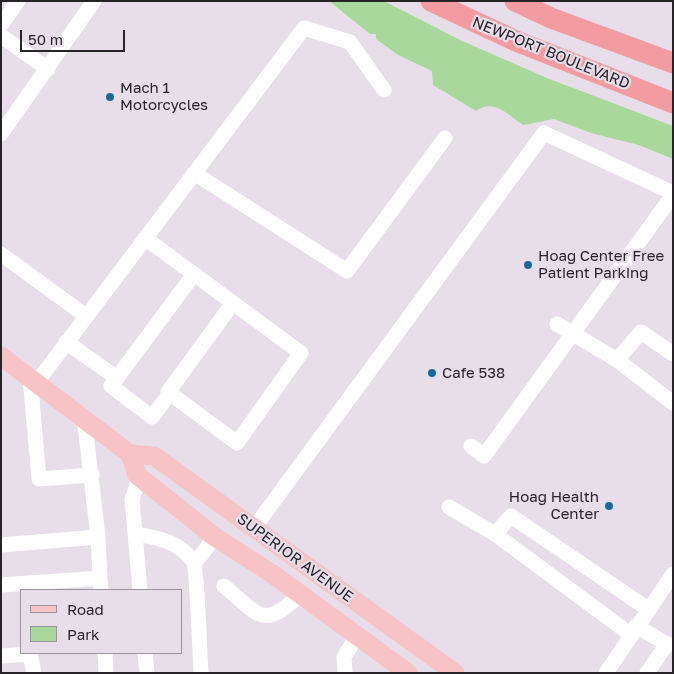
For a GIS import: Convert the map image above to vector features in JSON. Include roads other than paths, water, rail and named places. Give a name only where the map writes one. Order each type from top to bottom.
[{"type":"highway","name":"NEWPORT BOULEVARD","points":[[431,1],[516,41],[673,103]]},
{"type":"highway","points":[[515,1],[551,18],[673,63]]},
{"type":"main road","name":"SUPERIOR AVENUE","points":[[2,357],[84,417],[130,454],[137,475],[215,537],[300,594],[408,673]]},
{"type":"main road","name":"SUPERIOR AVENUE","points":[[130,454],[154,456],[454,673]]},
{"type":"street","points":[[1,25],[18,1]]},
{"type":"street","points":[[1,134],[94,1]]},
{"type":"street","points":[[92,474],[39,479],[33,379],[66,342],[304,28],[350,42],[384,90]]},
{"type":"street","points":[[1,36],[48,69]]},
{"type":"street","points":[[254,528],[544,133],[673,194],[484,456],[472,446]]},
{"type":"street","points":[[194,173],[347,270],[444,138]]},
{"type":"street","points":[[145,238],[301,352],[237,443],[170,393]]},
{"type":"street","points":[[1,254],[86,316]]},
{"type":"street","points":[[114,382],[194,274]]},
{"type":"street","points":[[66,342],[152,417],[233,303]]},
{"type":"street","points":[[558,324],[617,360],[673,403]]},
{"type":"street","points":[[617,360],[641,332],[673,354]]},
{"type":"street","points":[[1,585],[100,584],[92,474],[84,417]]},
{"type":"street","points":[[140,477],[132,499],[140,589]]},
{"type":"street","points":[[449,507],[495,534],[633,630],[670,640],[648,673]]},
{"type":"street","points":[[495,534],[511,516],[648,609]]},
{"type":"street","points":[[136,534],[167,540],[182,549],[195,563],[201,673]]},
{"type":"street","points":[[195,563],[215,537]]},
{"type":"street","points":[[1,545],[98,538]]},
{"type":"street","points":[[606,673],[633,630],[673,574]]},
{"type":"street","points":[[224,586],[258,616],[270,616],[285,609],[300,594]]},
{"type":"street","points":[[344,673],[344,657],[357,636]]},
{"type":"street","points":[[1,656],[30,654],[34,673]]},
{"type":"street","points":[[105,654],[106,673]]},
{"type":"street","points":[[145,654],[147,673]]},
{"type":"place","name":"Mach 1 Motorcycles","points":[[110,97]]},
{"type":"place","name":"Hoag Center Free Patient Parking","points":[[528,265]]},
{"type":"place","name":"Cafe 538","points":[[432,373]]},
{"type":"place","name":"Hoag Health Center","points":[[609,506]]}]
